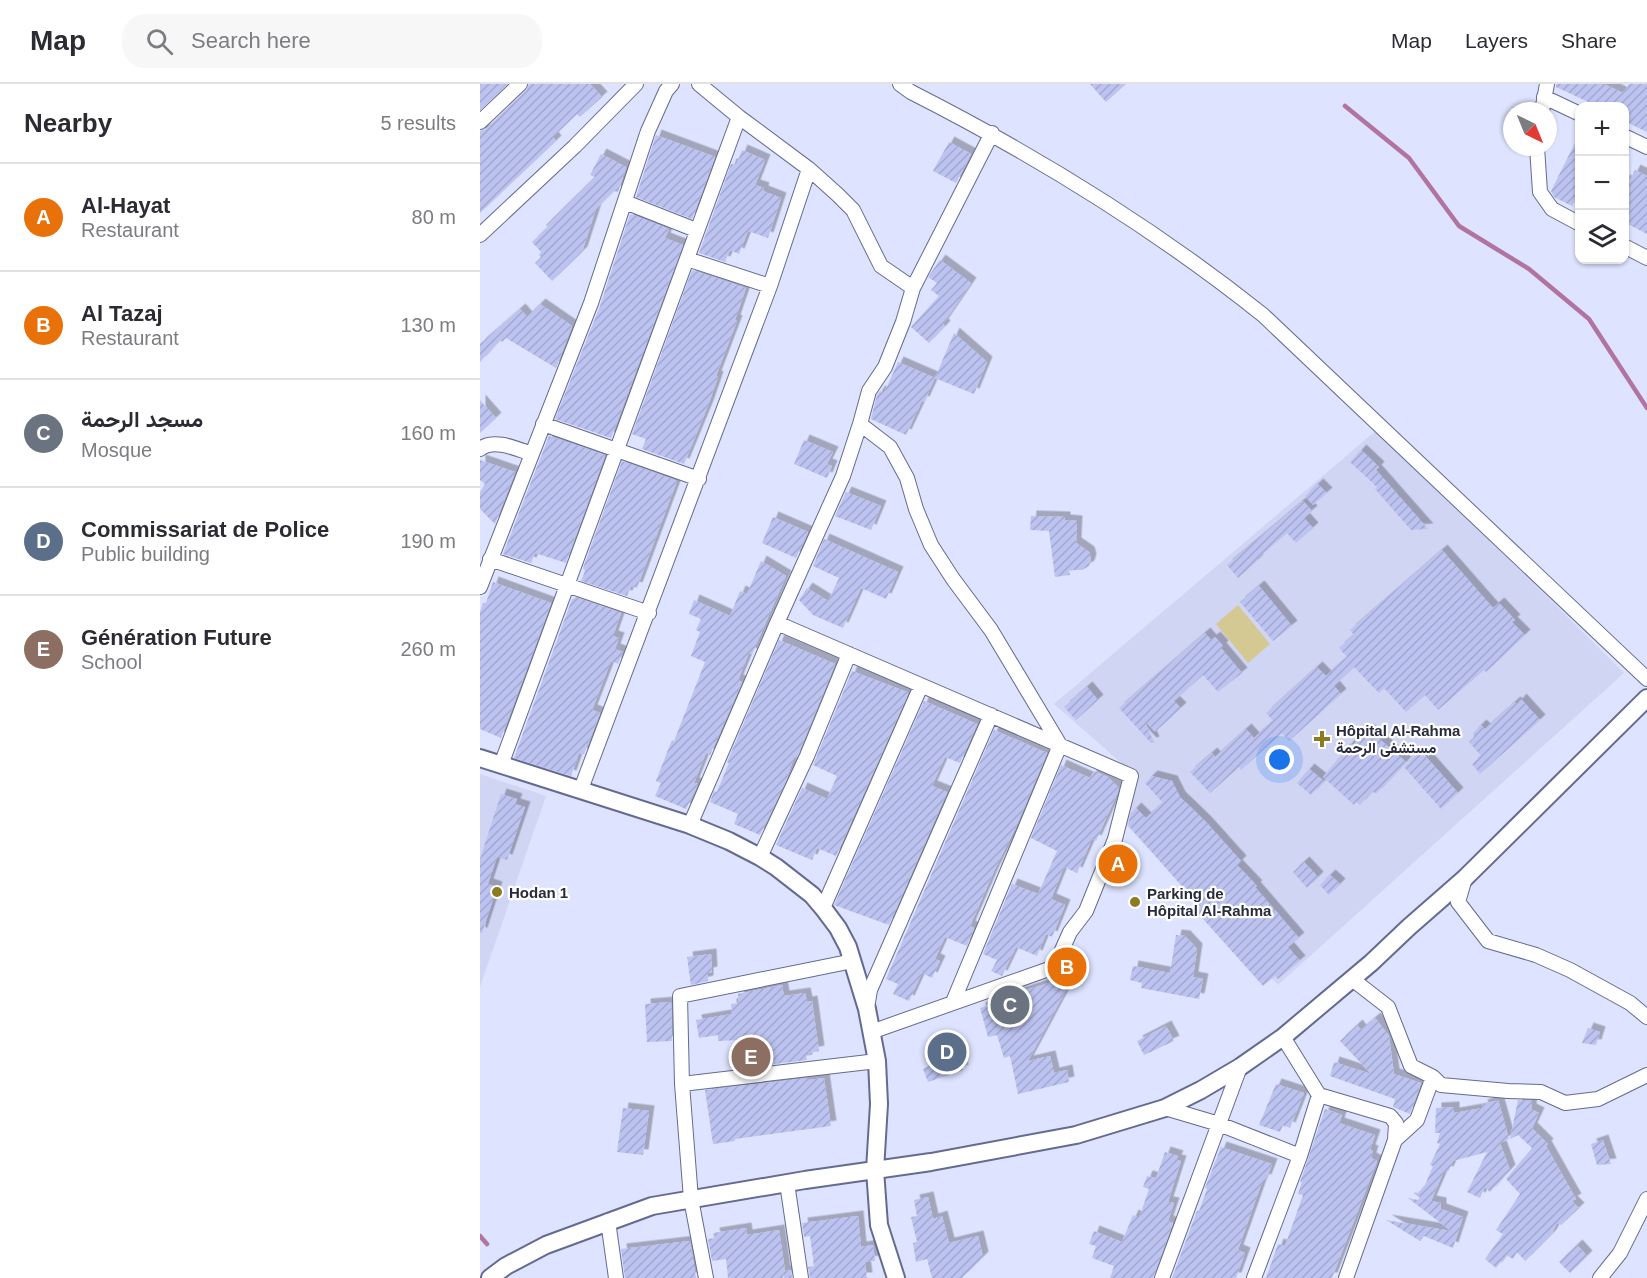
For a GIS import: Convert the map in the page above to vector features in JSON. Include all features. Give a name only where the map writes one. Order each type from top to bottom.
[{"type":"street","points":[[480,122],[520,84]]},
{"type":"street","points":[[481,231],[575,146],[636,84]]},
{"type":"street","points":[[480,587],[591,303],[648,131],[666,91],[672,84]]},
{"type":"street","points":[[699,84],[808,169],[854,210],[881,266],[913,288]]},
{"type":"street","points":[[900,84],[911,92],[992,133],[1068,178],[1216,277],[1263,315],[1647,679]]},
{"type":"street","points":[[1546,90],[1575,110]]},
{"type":"street","points":[[501,765],[615,449],[739,117]]},
{"type":"street","points":[[690,825],[843,476],[869,392],[885,367],[903,322],[913,288],[992,133]]},
{"type":"street","points":[[1629,138],[1647,147]]},
{"type":"street","points":[[1538,156],[1540,192],[1552,209],[1575,221]]},
{"type":"street","points":[[581,789],[770,286],[808,169]]},
{"type":"street","points":[[625,202],[696,230]]},
{"type":"street","points":[[1629,249],[1647,258]]},
{"type":"street","points":[[687,259],[770,286]]},
{"type":"street","points":[[543,424],[699,479]]},
{"type":"street","points":[[860,424],[890,447],[907,478],[916,509],[931,544],[953,579],[991,630],[1060,745]]},
{"type":"street","points":[[480,449],[483,446],[500,444],[532,454]]},
{"type":"street","points":[[490,559],[649,613]]},
{"type":"street","points":[[777,623],[1131,776],[1115,839],[1086,911],[1070,932],[1054,965],[1049,969],[871,1032]]},
{"type":"street","points":[[760,857],[807,756],[849,654]]},
{"type":"street","points":[[823,908],[921,686]]},
{"type":"street","points":[[490,1278],[506,1266],[546,1245],[652,1206],[931,1162],[1076,1135],[1165,1108],[1201,1090],[1240,1067],[1283,1037],[1352,979],[1465,878],[1647,698]]},
{"type":"street","points":[[867,1009],[870,990],[991,715]]},
{"type":"street","points":[[953,1002],[1060,745]]},
{"type":"street","points":[[480,758],[690,825],[760,857],[812,895],[823,908],[838,928],[853,961],[867,1009],[877,1061],[879,1104],[875,1170],[879,1225],[896,1278]]},
{"type":"street","points":[[1465,878],[1458,902],[1488,941],[1536,955],[1570,970],[1630,1003],[1647,1017]]},
{"type":"street","points":[[706,1278],[691,1199],[682,1084],[680,996],[853,961]]},
{"type":"street","points":[[1352,979],[1388,1007],[1411,1066],[1433,1077],[1441,1085],[1541,1092],[1565,1103],[1598,1099],[1647,1075]]},
{"type":"street","points":[[1283,1037],[1319,1095],[1390,1116],[1396,1123],[1395,1140],[1346,1278]]},
{"type":"street","points":[[682,1084],[877,1061]]},
{"type":"street","points":[[1162,1278],[1240,1067]]},
{"type":"street","points":[[1395,1140],[1417,1120],[1433,1077]]},
{"type":"street","points":[[1254,1278],[1300,1156],[1319,1095]]},
{"type":"street","points":[[1165,1108],[1219,1124],[1300,1156]]},
{"type":"street","points":[[787,1183],[801,1278]]},
{"type":"street","points":[[1600,1278],[1620,1253],[1647,1199]]},
{"type":"street","points":[[608,1221],[616,1278]]},
{"type":"shaded area","name":"Hôpital Al-Rahma مستشفى الرحمة","points":[[1378,429],[1624,673],[1278,985],[1125,824],[1134,774],[1054,704]]},
{"type":"shaded area","points":[[1238,605],[1270,644],[1248,663],[1216,624]]},
{"type":"shaded area","name":"Hodan 1","points":[[480,774],[546,796],[480,987]]},
{"type":"building","points":[[480,84],[507,84],[480,110]]},
{"type":"building","points":[[529,84],[590,84],[602,97],[580,117],[577,114],[553,137],[556,141],[480,213],[480,131],[486,129],[526,91]]},
{"type":"building","points":[[1090,84],[1126,84],[1106,102]]},
{"type":"building","points":[[1556,84],[1604,84],[1623,93],[1629,84],[1647,84],[1647,132],[1629,123],[1629,102],[1588,102],[1556,87]]},
{"type":"building","points":[[656,135],[715,157],[692,219],[636,197]]},
{"type":"building","points":[[949,142],[971,154],[956,183],[933,171]]},
{"type":"building","points":[[1575,143],[1575,200],[1572,206],[1554,197],[1551,191]]},
{"type":"building","points":[[742,150],[765,160],[755,185],[781,198],[768,238],[748,231],[739,254],[730,250],[725,262],[699,253],[731,164],[736,165]]},
{"type":"building","points":[[601,154],[626,167],[618,192],[614,191],[596,209],[582,252],[552,281],[535,263],[541,257],[539,255],[541,252],[532,242],[595,177],[590,175]]},
{"type":"building","points":[[1635,170],[1647,176],[1647,234],[1629,225],[1629,182]]},
{"type":"building","points":[[630,214],[669,229],[665,238],[683,245],[611,438],[555,419],[600,306]]},
{"type":"building","points":[[940,260],[971,283],[943,324],[945,326],[929,343],[911,327],[939,296],[931,290],[937,283],[928,277]]},
{"type":"building","points":[[692,270],[746,288],[708,406],[684,464],[642,449],[646,439],[632,434]]},
{"type":"building","points":[[540,304],[572,326],[556,368],[506,338],[502,342],[500,340],[480,362],[480,344],[520,309],[527,317]]},
{"type":"building","points":[[954,333],[987,362],[974,394],[935,378]]},
{"type":"building","points":[[898,362],[935,378],[906,435],[871,419],[877,395],[880,391],[884,393]]},
{"type":"building","points":[[480,400],[496,418],[480,433]]},
{"type":"building","points":[[549,436],[605,455],[566,563],[535,553],[531,563],[503,554]]},
{"type":"building","points":[[804,440],[833,452],[827,464],[832,466],[827,478],[794,464]]},
{"type":"building","points":[[1361,450],[1379,467],[1376,470],[1428,529],[1411,530],[1375,489],[1377,487],[1350,462]]},
{"type":"building","points":[[480,460],[515,472],[495,524],[480,509],[480,492],[485,484],[480,480]]},
{"type":"building","points":[[622,461],[677,481],[637,588],[631,586],[627,596],[581,581],[585,571],[583,568]]},
{"type":"building","points":[[1318,484],[1327,493],[1313,505],[1305,496]]},
{"type":"building","points":[[846,492],[881,506],[871,530],[835,516]]},
{"type":"building","points":[[1303,501],[1312,511],[1304,518],[1313,528],[1296,543],[1287,533],[1238,578],[1227,565]]},
{"type":"building","points":[[1031,516],[1065,517],[1065,520],[1077,521],[1076,543],[1089,552],[1091,559],[1089,566],[1082,570],[1069,570],[1070,575],[1055,577],[1049,531],[1030,530]]},
{"type":"building","points":[[773,517],[808,532],[796,558],[762,543]]},
{"type":"building","points":[[824,539],[898,572],[886,599],[861,588],[843,628],[813,615],[799,600],[807,588],[828,601],[839,578],[813,566]]},
{"type":"building","points":[[1442,550],[1493,608],[1499,603],[1515,620],[1512,622],[1525,635],[1486,672],[1484,670],[1438,710],[1425,695],[1406,712],[1384,688],[1379,693],[1354,667],[1334,686],[1341,694],[1289,741],[1282,733],[1241,770],[1239,767],[1210,793],[1190,772],[1212,753],[1215,757],[1246,729],[1254,738],[1273,721],[1266,713],[1317,667],[1326,676],[1347,657],[1339,648],[1354,635],[1350,630]]},
{"type":"building","points":[[761,561],[786,576],[752,654],[749,653],[738,680],[742,682],[710,755],[706,753],[694,783],[698,784],[686,809],[655,796],[661,783],[656,781],[705,662],[691,656],[700,632],[696,630],[701,619],[689,614],[694,600],[730,616],[740,591],[747,594]]},
{"type":"building","points":[[493,582],[551,603],[501,738],[480,729],[480,612],[483,603],[486,603]]},
{"type":"building","points":[[1259,586],[1292,626],[1273,641],[1240,602]]},
{"type":"building","points":[[575,597],[621,613],[613,636],[619,638],[615,649],[623,652],[618,664],[611,661],[592,710],[600,713],[584,754],[579,753],[571,776],[514,758],[572,599]]},
{"type":"building","points":[[1205,633],[1211,640],[1215,637],[1223,646],[1221,648],[1242,673],[1218,692],[1203,675],[1174,701],[1181,708],[1155,732],[1144,720],[1154,742],[1151,743],[1119,708]]},
{"type":"building","points":[[779,640],[835,664],[799,752],[796,758],[794,757],[786,781],[760,835],[734,824],[738,814],[710,802],[714,791],[717,792],[729,763],[727,762]]},
{"type":"building","points":[[852,671],[908,694],[836,856],[817,848],[812,860],[776,845],[802,788],[827,799],[837,776],[813,765]]},
{"type":"building","points":[[1087,687],[1098,700],[1076,720],[1064,707]]},
{"type":"building","points":[[1521,699],[1540,720],[1480,774],[1472,764],[1481,756],[1469,742],[1474,737],[1473,733],[1481,725],[1485,729]]},
{"type":"building","points":[[924,701],[977,724],[960,763],[945,757],[932,786],[947,792],[889,925],[834,905]]},
{"type":"building","points":[[1368,729],[1406,762],[1376,794],[1372,791],[1360,805],[1356,802],[1354,805],[1323,777],[1351,743],[1353,745]]},
{"type":"building","points":[[994,730],[1047,753],[970,926],[974,928],[967,946],[945,937],[935,959],[940,961],[932,978],[922,973],[909,1001],[893,994],[898,984],[886,979]]},
{"type":"building","points":[[1421,751],[1458,793],[1441,809],[1404,767]]},
{"type":"building","points":[[1061,765],[1090,778],[1094,771],[1108,777],[1119,788],[1096,841],[1092,839],[1077,873],[1064,867],[1051,899],[1065,905],[1052,937],[1046,934],[1037,956],[1016,947],[1002,976],[991,971],[997,960],[983,954],[1012,884],[1038,894],[1057,851],[1031,838]]},
{"type":"building","points":[[1309,769],[1324,781],[1311,795],[1297,783]]},
{"type":"building","points":[[1152,776],[1172,781],[1180,797],[1241,861],[1237,865],[1299,938],[1288,947],[1300,961],[1278,979],[1275,976],[1263,986],[1195,910],[1200,907],[1128,825],[1131,813],[1136,808],[1146,818],[1163,803],[1145,783]]},
{"type":"building","points":[[501,794],[517,799],[515,804],[525,807],[507,860],[497,857],[488,884],[497,887],[482,933],[480,933],[480,859]]},
{"type":"building","points":[[1304,862],[1318,877],[1307,888],[1293,872]]},
{"type":"building","points":[[1330,875],[1340,884],[1329,895],[1320,885]]},
{"type":"building","points":[[1176,935],[1185,936],[1197,949],[1193,977],[1203,979],[1199,999],[1141,988],[1142,983],[1130,980],[1133,966],[1170,973]]},
{"type":"building","points":[[711,954],[712,972],[708,973],[708,981],[691,985],[687,957]]},
{"type":"building","points":[[1074,975],[1028,1061],[1050,1056],[1054,1073],[1067,1070],[1069,1082],[1018,1094],[1010,1056],[1004,1058],[997,1035],[988,1037],[980,1008],[993,1004],[992,1001]]},
{"type":"building","points":[[782,985],[784,996],[805,993],[807,1002],[812,1001],[819,1051],[806,1054],[807,1060],[743,1068],[739,1040],[718,1041],[718,1035],[699,1038],[696,1020],[732,1014],[731,1004],[739,1003],[738,994]]},
{"type":"building","points":[[671,1002],[672,1041],[647,1042],[645,1004]]},
{"type":"building","points":[[1375,1018],[1389,1036],[1394,1074],[1421,1083],[1410,1114],[1393,1107],[1395,1099],[1330,1076],[1334,1062],[1371,1074],[1340,1041],[1357,1025],[1361,1030]]},
{"type":"building","points":[[1166,1026],[1174,1041],[1144,1055],[1137,1041]]},
{"type":"building","points":[[1588,1028],[1600,1032],[1596,1045],[1582,1043]]},
{"type":"building","points":[[939,1037],[942,1048],[950,1046],[953,1055],[957,1053],[963,1070],[928,1082],[923,1069],[931,1065],[927,1052],[933,1050]]},
{"type":"building","points":[[809,1078],[809,1080],[824,1078],[831,1126],[713,1144],[705,1090]]},
{"type":"building","points":[[1276,1084],[1304,1093],[1290,1128],[1283,1125],[1280,1132],[1259,1125]]},
{"type":"building","points":[[1498,1100],[1509,1139],[1500,1143],[1510,1170],[1490,1192],[1485,1187],[1480,1198],[1467,1192],[1487,1152],[1453,1161],[1448,1172],[1444,1171],[1431,1201],[1441,1203],[1441,1209],[1463,1217],[1453,1248],[1424,1236],[1420,1241],[1386,1220],[1451,1231],[1408,1198],[1418,1200],[1420,1197],[1417,1194],[1425,1185],[1433,1166],[1430,1165],[1440,1144],[1437,1143],[1440,1133],[1435,1133],[1436,1108],[1454,1107],[1454,1113],[1483,1108],[1482,1105]]},
{"type":"building","points":[[1518,1100],[1532,1101],[1531,1109],[1539,1113],[1532,1128],[1548,1144],[1546,1146],[1576,1199],[1572,1201],[1579,1208],[1561,1225],[1557,1223],[1551,1235],[1525,1261],[1517,1252],[1513,1259],[1506,1255],[1496,1268],[1485,1259],[1503,1234],[1496,1230],[1520,1194],[1506,1179],[1532,1148],[1518,1135],[1510,1139]]},
{"type":"building","points":[[623,1108],[649,1111],[643,1155],[617,1152]]},
{"type":"building","points":[[1325,1109],[1342,1115],[1339,1123],[1375,1135],[1370,1150],[1373,1151],[1371,1158],[1377,1161],[1332,1278],[1266,1278],[1278,1244],[1285,1246],[1303,1195],[1298,1194],[1302,1182],[1300,1182]]},
{"type":"building","points":[[1603,1140],[1611,1164],[1597,1165],[1591,1144]]},
{"type":"building","points":[[1221,1147],[1272,1164],[1266,1180],[1264,1179],[1261,1185],[1238,1250],[1245,1253],[1236,1278],[1172,1278],[1197,1211],[1199,1211],[1207,1189],[1205,1188]]},
{"type":"building","points":[[1165,1152],[1178,1156],[1176,1160],[1181,1161],[1168,1202],[1174,1203],[1168,1221],[1173,1223],[1153,1278],[1110,1278],[1114,1266],[1092,1258],[1096,1246],[1089,1244],[1094,1231],[1122,1242],[1133,1215],[1139,1218],[1149,1189],[1143,1187],[1147,1176],[1156,1178]]},
{"type":"building","points":[[928,1197],[933,1219],[942,1216],[949,1243],[978,1236],[983,1257],[962,1278],[932,1278],[927,1259],[916,1262],[913,1243],[917,1242],[911,1217],[917,1216],[914,1200]]},
{"type":"building","points":[[858,1216],[861,1247],[873,1245],[875,1261],[865,1262],[867,1278],[810,1278],[808,1267],[814,1266],[810,1236],[804,1237],[802,1223]]},
{"type":"building","points":[[746,1228],[747,1235],[779,1230],[785,1271],[791,1270],[792,1278],[784,1278],[783,1274],[783,1278],[728,1278],[726,1259],[712,1261],[708,1239],[715,1238],[714,1233]]},
{"type":"building","points":[[690,1241],[696,1278],[625,1278],[621,1249]]},
{"type":"building","points":[[1577,1245],[1587,1256],[1570,1273],[1559,1262]]},
{"type":"waterway","points":[[1345,106],[1409,158],[1459,226],[1529,269],[1589,319],[1647,408]]},
{"type":"waterway","points":[[480,1236],[487,1244]]},
{"type":"place","name":"Hôpital Al-Rahma مستشفى الرحمة","points":[[1322,739]]},
{"type":"place","name":"Al-Hayat","points":[[1118,864]]},
{"type":"place","name":"Hodan 1","points":[[497,892]]},
{"type":"place","name":"Parking de Hôpital Al-Rahma","points":[[1135,902]]},
{"type":"place","name":"Al Tazaj","points":[[1067,967]]},
{"type":"place","name":"مسجد الرحمة","points":[[1010,1005]]},
{"type":"place","name":"Commissariat de Police","points":[[947,1052]]},
{"type":"place","name":"Génération Future","points":[[751,1057]]}]
